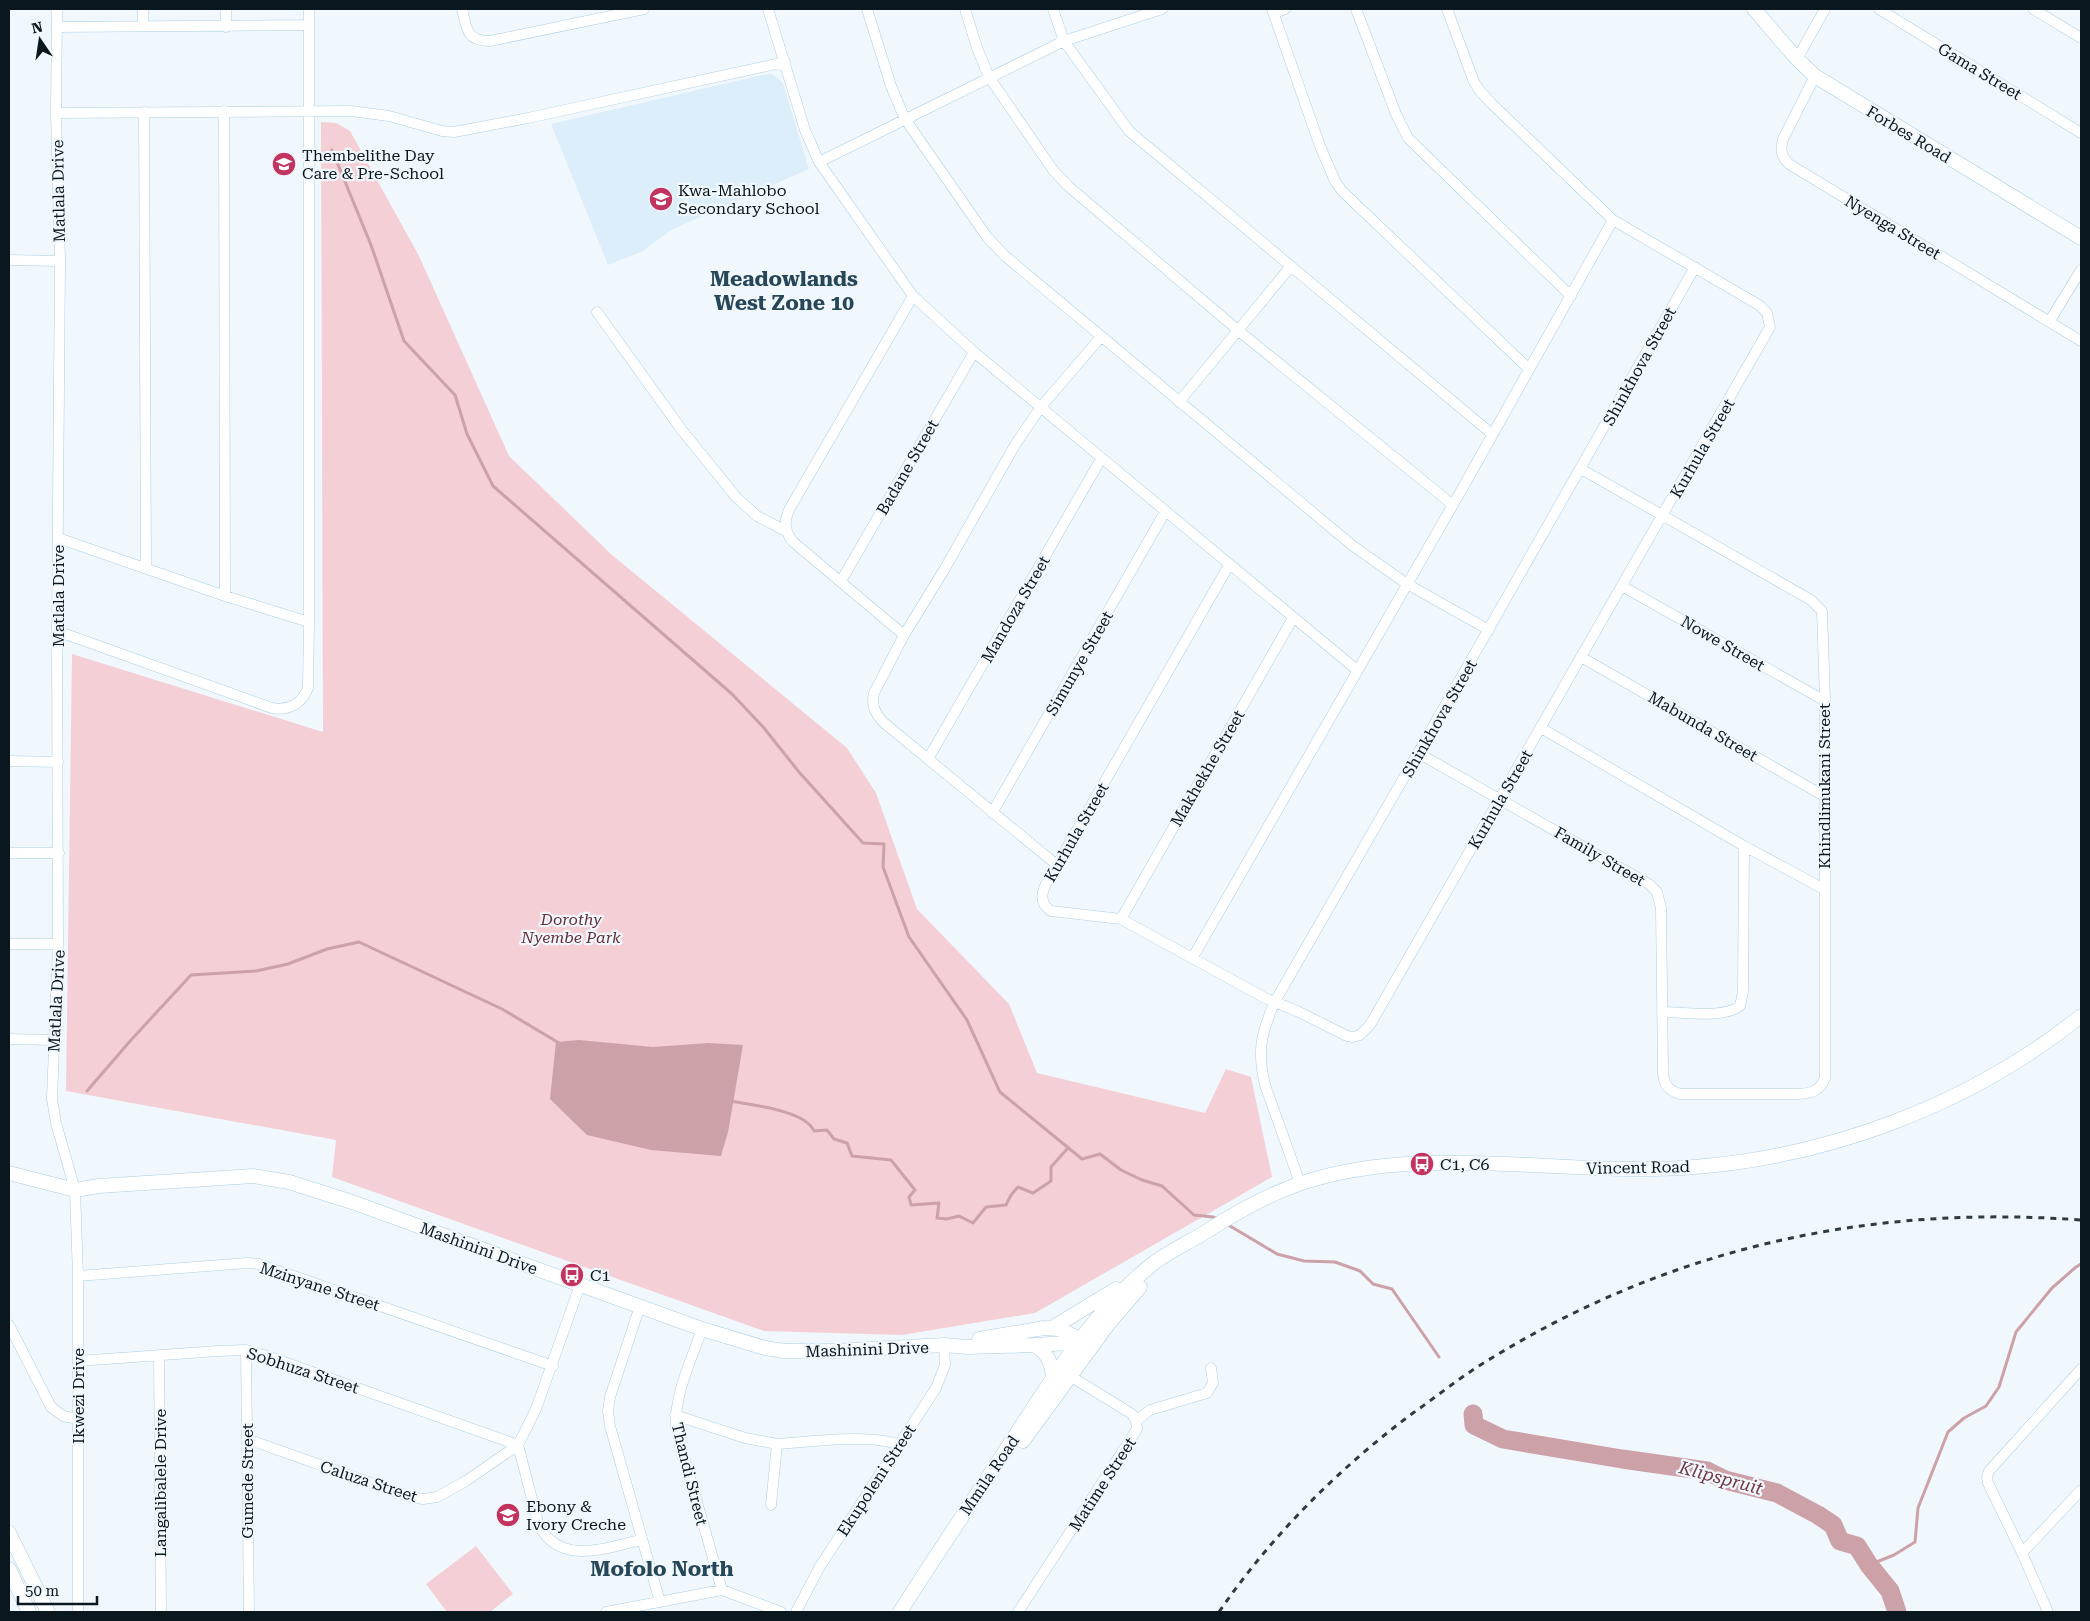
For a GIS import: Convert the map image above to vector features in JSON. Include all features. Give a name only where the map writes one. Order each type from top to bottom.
[{"type":"main road","name":"Forbes Road","points":[[1754,9],[1797,59],[1815,76],[2081,238]]},
{"type":"main road","name":"Vincent Road","points":[[1080,1339],[1111,1303],[1136,1278],[1158,1260],[1254,1204],[1300,1184],[1351,1171],[1420,1164],[1676,1168],[1764,1158],[1836,1142],[1917,1113],[2008,1066],[2044,1044],[2081,1016]]},
{"type":"main road","points":[[9,1163],[75,1186]]},
{"type":"main road","points":[[9,1173],[75,1186]]},
{"type":"main road","name":"Mashinini Drive","points":[[75,1186],[253,1176],[289,1182],[352,1202],[740,1342],[784,1351],[835,1352],[944,1345],[1034,1329],[1052,1328],[1067,1332],[1080,1339]]},
{"type":"main road","name":"Vincent Road","points":[[1084,1357],[1133,1294],[1180,1248]]},
{"type":"main road","points":[[1052,1328],[1136,1278]]},
{"type":"main road","name":"Mashinini Drive","points":[[944,1345],[967,1347],[1068,1343],[1093,1333],[1133,1294]]},
{"type":"main road","points":[[1080,1339],[1084,1357]]},
{"type":"main road","name":"Mmila Road","points":[[908,1612],[939,1557],[1080,1339]]},
{"type":"main road","points":[[1034,1345],[1044,1352],[1049,1359],[1053,1379]]},
{"type":"main road","name":"Mmila Road","points":[[900,1612],[1084,1357]]},
{"type":"main road","points":[[9,1533],[48,1612]]},
{"type":"main road","points":[[9,1569],[29,1612]]},
{"type":"street","name":"Matlala Drive","points":[[57,9],[56,113],[60,261],[58,944],[52,1100],[56,1123],[75,1186]]},
{"type":"street","points":[[143,9],[143,26]]},
{"type":"street","points":[[226,9],[226,27]]},
{"type":"street","points":[[58,632],[281,710],[297,703],[305,696],[308,688],[309,9]]},
{"type":"street","points":[[462,9],[470,36],[475,40],[490,41],[644,9]]},
{"type":"street","points":[[768,9],[805,130],[819,162],[913,296],[974,352],[1040,408],[1357,670]]},
{"type":"street","points":[[867,9],[891,86],[905,119],[987,237],[1005,256],[1354,546],[1407,584],[1489,630]]},
{"type":"street","points":[[965,9],[989,78],[1053,170],[1068,186],[1238,331],[1452,505]]},
{"type":"street","points":[[1053,9],[1064,41],[1129,131],[1492,434]]},
{"type":"street","points":[[819,162],[1064,41],[1162,9]]},
{"type":"street","points":[[1285,9],[1273,11],[1320,146],[1335,181],[1342,191],[1529,370]]},
{"type":"street","points":[[1356,9],[1396,114],[1408,138],[1571,296]]},
{"type":"street","name":"Kurhula Street","points":[[1229,565],[1057,865],[1042,893],[1044,904],[1051,911],[1121,919],[1274,1003],[1298,1011],[1347,1036],[1353,1037],[1366,1031],[1770,327],[1767,313],[1759,305],[1613,220],[1480,91],[1474,82],[1447,9]]},
{"type":"street","points":[[1797,59],[1825,9]]},
{"type":"street","name":"Gama Street","points":[[1879,9],[2081,133]]},
{"type":"street","points":[[2033,9],[2081,38]]},
{"type":"street","points":[[57,27],[309,25]]},
{"type":"street","points":[[56,113],[370,112],[442,131],[454,132],[528,118],[785,62]]},
{"type":"street","name":"Nyenga Street","points":[[1815,76],[1783,139],[1781,147],[1784,158],[1790,164],[2081,341]]},
{"type":"street","points":[[224,111],[225,596]]},
{"type":"street","points":[[144,112],[146,568]]},
{"type":"street","points":[[1193,957],[1613,220]]},
{"type":"street","points":[[9,260],[60,261]]},
{"type":"street","points":[[1179,402],[1291,266]]},
{"type":"street","name":"Shinkhova Street","points":[[1300,1184],[1261,1069],[1261,1037],[1274,1003],[1695,267]]},
{"type":"street","points":[[2049,322],[2081,270]]},
{"type":"street","points":[[904,635],[792,541],[786,531],[786,516],[913,296]]},
{"type":"street","points":[[597,312],[682,429],[736,496],[756,516],[786,531]]},
{"type":"street","points":[[1057,865],[883,722],[873,707],[874,693],[904,635],[944,570],[1015,444],[1040,408],[1101,337]]},
{"type":"street","name":"Badane Street","points":[[841,581],[974,352]]},
{"type":"street","name":"Mandoza Street","points":[[928,759],[1101,459]]},
{"type":"street","name":"Khindlimukani Street","points":[[1581,469],[1818,605],[1823,617],[1825,701],[1825,1078],[1818,1090],[1799,1094],[1680,1094],[1670,1090]]},
{"type":"street","name":"Simunye Street","points":[[992,813],[1165,512]]},
{"type":"street","points":[[58,538],[225,596],[308,622]]},
{"type":"street","name":"Nowe Street","points":[[1622,586],[1825,701]]},
{"type":"street","name":"Makhekhe Street","points":[[1121,919],[1293,618]]},
{"type":"street","name":"Mabunda Street","points":[[1581,657],[1824,796]]},
{"type":"street","points":[[1541,728],[1744,846],[1824,889]]},
{"type":"street","name":"Family Street","points":[[1418,753],[1649,884],[1656,892],[1661,908],[1664,1081],[1670,1090]]},
{"type":"street","points":[[9,762],[58,762]]},
{"type":"street","points":[[1662,1012],[1723,1013],[1740,1006],[1743,992],[1744,846]]},
{"type":"street","points":[[9,854],[58,854]]},
{"type":"street","points":[[9,944],[58,944]]},
{"type":"street","points":[[9,1039],[54,1040]]},
{"type":"street","name":"Ikwezi Drive","points":[[75,1186],[78,1276],[78,1612]]},
{"type":"street","name":"Mzinyane Street","points":[[78,1276],[247,1263],[259,1264],[552,1366]]},
{"type":"street","name":"Caluza Street","points":[[247,1439],[408,1496],[423,1499],[437,1497],[466,1481],[518,1445],[526,1431],[552,1366],[580,1284]]},
{"type":"street","points":[[640,1306],[610,1397],[608,1411],[610,1426],[641,1540],[660,1602]]},
{"type":"street","points":[[9,1325],[46,1401],[56,1412],[78,1419]]},
{"type":"street","name":"Thandi Street","points":[[702,1329],[675,1415],[676,1428],[722,1590]]},
{"type":"street","name":"Ekupoleni Street","points":[[796,1612],[819,1568],[941,1378],[945,1365],[944,1345]]},
{"type":"street","name":"Sobhuza Street","points":[[78,1361],[246,1350],[518,1445]]},
{"type":"street","name":"Gumede Street","points":[[246,1350],[249,1612]]},
{"type":"street","name":"Langalibalele Drive","points":[[159,1355],[161,1612]]},
{"type":"street","points":[[1136,1421],[1150,1410],[1206,1393],[1213,1383],[1211,1368]]},
{"type":"street","points":[[2048,1612],[2022,1552],[1988,1483],[1987,1476],[1989,1471],[2081,1369]]},
{"type":"street","name":"Matime Street","points":[[1018,1612],[1132,1438],[1136,1429],[1136,1421],[1132,1414],[1070,1376]]},
{"type":"street","points":[[675,1415],[745,1438],[777,1444],[872,1439],[891,1441],[899,1445]]},
{"type":"street","points":[[771,1505],[777,1444]]},
{"type":"street","points":[[518,1445],[539,1526],[546,1538],[554,1544],[574,1551],[587,1551],[641,1540]]},
{"type":"street","points":[[2022,1552],[2081,1490]]},
{"type":"street","points":[[606,1612],[722,1590],[781,1612]]},
{"type":"shaded area","name":"Kwa-Mahlobo Secondary School","points":[[772,74],[783,83],[809,169],[671,230],[643,251],[608,265],[551,124]]},
{"type":"shaded area","points":[[579,1040],[653,1047],[708,1043],[743,1045],[728,1132],[721,1156],[651,1150],[587,1135],[550,1099],[556,1042]]},
{"type":"green space","name":"Dorothy Nyembe Park","points":[[321,122],[336,123],[350,131],[419,256],[509,456],[612,555],[847,748],[876,793],[917,909],[1009,1004],[1037,1073],[1205,1113],[1226,1069],[1251,1077],[1272,1177],[1035,1313],[902,1335],[764,1331],[332,1177],[336,1140],[66,1091],[72,654],[323,732]]},
{"type":"green space","points":[[476,1546],[513,1594],[490,1612],[447,1612],[426,1584]]},
{"type":"waterway","points":[[332,150],[371,245],[404,341],[455,395],[467,434],[493,486],[732,694],[764,728],[799,772],[863,843],[884,844],[883,867],[909,937],[967,1020],[1000,1092],[1082,1159],[1100,1154],[1121,1170],[1142,1180],[1162,1186],[1194,1215],[1218,1219]]},
{"type":"waterway","points":[[87,1091],[191,975],[256,971],[288,964],[327,949],[359,942],[502,1009],[559,1043]]},
{"type":"waterway","points":[[730,1101],[789,1113],[809,1124],[814,1131],[827,1130],[834,1139],[847,1143],[852,1156],[891,1160],[915,1190],[909,1197],[911,1205],[939,1203],[937,1218],[947,1219],[959,1216],[973,1223],[986,1207],[1006,1205],[1018,1187],[1033,1193],[1051,1181],[1051,1167],[1068,1148]]},
{"type":"waterway","points":[[1225,1223],[1277,1254],[1304,1261],[1335,1262],[1360,1271],[1373,1284],[1392,1289],[1439,1357]]},
{"type":"waterway","points":[[1869,1565],[1894,1555],[1915,1542],[1918,1508],[1948,1432],[1964,1418],[1986,1406],[1999,1387],[2016,1332],[2052,1288],[2081,1264]]},
{"type":"waterway","name":"Klipspruit","points":[[1473,1414],[1474,1425],[1503,1439],[1707,1471],[1725,1480],[1777,1493],[1833,1525],[1840,1541],[1857,1546],[1869,1565],[1890,1591],[1897,1612]]},
{"type":"railway","points":[[1219,1612],[1239,1584],[1284,1530],[1333,1480],[1386,1434],[1482,1364],[1552,1324],[1623,1291],[1695,1264],[1770,1243],[1845,1228],[1922,1220],[2001,1217],[2081,1220]]},
{"type":"place","name":"Thembelithe Day Care & Pre-School","points":[[284,164]]},
{"type":"place","name":"Kwa-Mahlobo Secondary School","points":[[661,199]]},
{"type":"place","name":"C1, C6","points":[[1422,1164]]},
{"type":"place","name":"C1","points":[[572,1275]]},
{"type":"place","name":"Ebony & Ivory Creche","points":[[508,1515]]},
{"type":"district","name":"Meadowlands West Zone 10","points":[[784,291]]},
{"type":"district","name":"Mofolo North","points":[[662,1569]]}]
